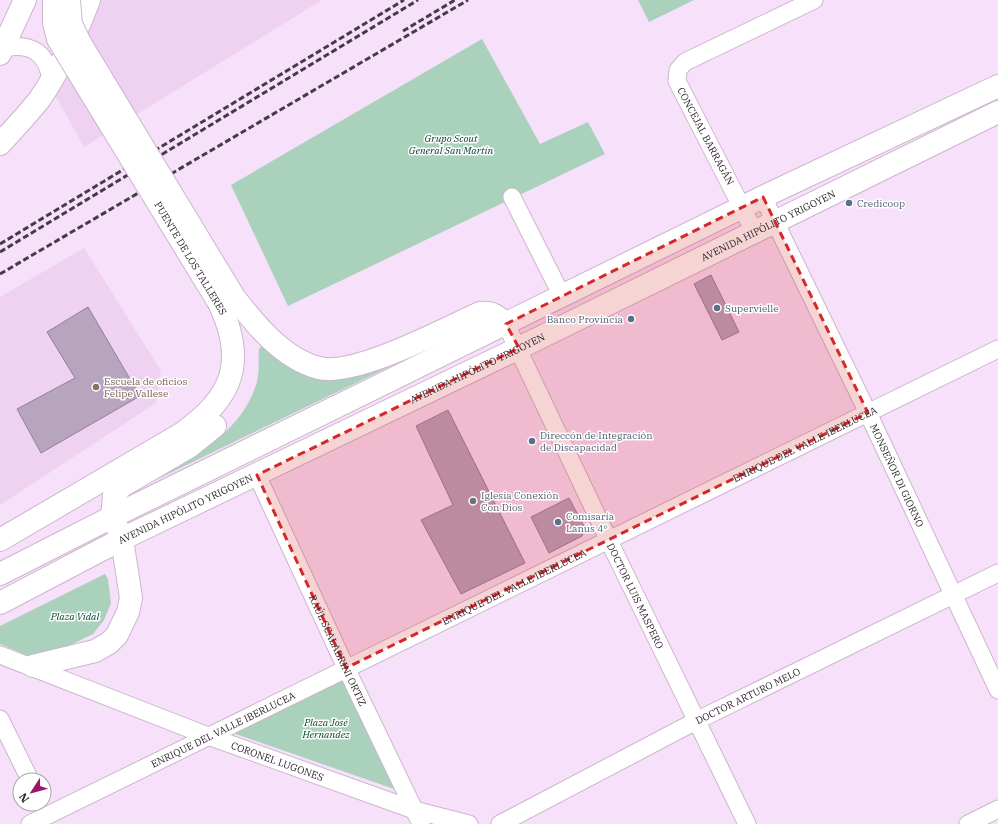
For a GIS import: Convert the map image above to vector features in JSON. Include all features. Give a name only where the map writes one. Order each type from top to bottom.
[{"type":"main road","points":[[2,51],[25,0]]},
{"type":"main road","name":"PUENTE DE LOS TALLERES","points":[[54,0],[54,23],[58,39],[219,303],[228,322],[232,338],[233,361],[228,385],[216,404],[200,420],[119,480]]},
{"type":"main road","name":"PUENTE DE LOS TALLERES","points":[[69,0],[70,24],[80,43],[234,297],[264,334],[280,346],[304,362],[319,368],[334,370],[368,362],[480,314],[488,312],[497,315],[506,324]]},
{"type":"main road","points":[[0,144],[28,114],[52,80],[79,25],[89,0]]},
{"type":"main road","points":[[0,574],[112,517],[763,197],[998,86]]},
{"type":"main road","name":"AVENIDA HIPÓLITO YRIGOYEN","points":[[0,603],[131,535],[519,348],[774,221],[998,112]]},
{"type":"main road","name":"PUENTE DE LOS TALLERES","points":[[0,540],[195,442],[224,418],[233,404],[245,363],[246,343],[234,297]]},
{"type":"main road","points":[[112,517],[114,495],[119,480]]},
{"type":"main road","points":[[33,666],[82,655],[109,644],[118,635],[131,598],[131,535],[112,517]]},
{"type":"street","name":"CONCEJAL BARRAGÁN","points":[[754,231],[677,81],[678,70],[685,62],[814,0]]},
{"type":"street","points":[[2,51],[13,46],[32,49],[46,62],[52,80]]},
{"type":"street","points":[[512,197],[562,296]]},
{"type":"street","name":"MONSEÑOR DI GIORNO","points":[[763,197],[868,413],[998,690]]},
{"type":"street","name":"DOCTOR LUIS MASPERO","points":[[506,324],[519,348],[609,541],[747,824]]},
{"type":"street","name":"ENRIQUE DEL VALLE IBERLUCEA","points":[[30,824],[47,814],[609,541],[998,349]]},
{"type":"street","name":"RAÚL SCALABRINI ORTIZ","points":[[257,475],[346,668],[418,817]]},
{"type":"street","name":"DOCTOR ARTURO MELO","points":[[500,824],[696,720],[998,573]]},
{"type":"street","name":"CORONEL LUGONES","points":[[0,655],[33,666],[208,736],[418,817],[469,824]]},
{"type":"street","points":[[0,718],[26,772]]},
{"type":"street","points":[[968,824],[998,809]]},
{"type":"highlighted area","points":[[763,197],[868,413],[346,668],[257,475],[519,348],[506,324]]},
{"type":"shaded area","points":[[101,0],[322,0],[84,147],[47,81],[89,26]]},
{"type":"shaded area","points":[[84,248],[161,371],[156,403],[0,505],[0,297]]},
{"type":"green space","points":[[638,0],[694,0],[649,22]]},
{"type":"green space","name":"Grupo Scout General San Martín","points":[[482,39],[540,144],[588,122],[605,154],[288,306],[231,185]]},
{"type":"green space","points":[[263,345],[310,372],[434,345],[135,490],[189,460],[222,435],[236,420],[248,404],[256,385],[259,349]]},
{"type":"green space","name":"Plaza Vidal","points":[[105,574],[108,579],[111,603],[104,620],[93,634],[62,649],[28,656],[0,644],[0,626]]},
{"type":"green space","name":"Plaza José Hernandez","points":[[343,679],[397,790],[233,733]]},
{"type":"building","name":"Supervielle","points":[[711,275],[739,332],[722,340],[694,284]]},
{"type":"building","name":"Escuela de oficios Felipe Vallese","points":[[88,307],[140,396],[41,453],[17,409],[75,378],[47,332]]},
{"type":"building","name":"Iglesia Conexión Con Dios","points":[[448,410],[525,563],[461,594],[421,520],[453,505],[416,426]]},
{"type":"building","name":"Comisaría Lanús 4°","points":[[569,498],[585,528],[582,536],[549,553],[531,517]]},
{"type":"railway","points":[[0,244],[404,0]]},
{"type":"railway","points":[[0,252],[418,0]]},
{"type":"railway","points":[[403,31],[455,0]]},
{"type":"railway","points":[[0,274],[468,0]]},
{"type":"place","name":"Credicoop","points":[[849,203]]},
{"type":"place","name":"Supervielle","points":[[717,308]]},
{"type":"place","name":"Banco Provincia","points":[[631,319]]},
{"type":"place","name":"Escuela de oficios Felipe Vallese","points":[[96,387]]},
{"type":"place","name":"Direccón de Integración de Discapacidad","points":[[532,441]]},
{"type":"place","name":"Iglesia Conexión Con Dios","points":[[473,501]]},
{"type":"place","name":"Comisaría Lanús 4°","points":[[558,522]]}]
